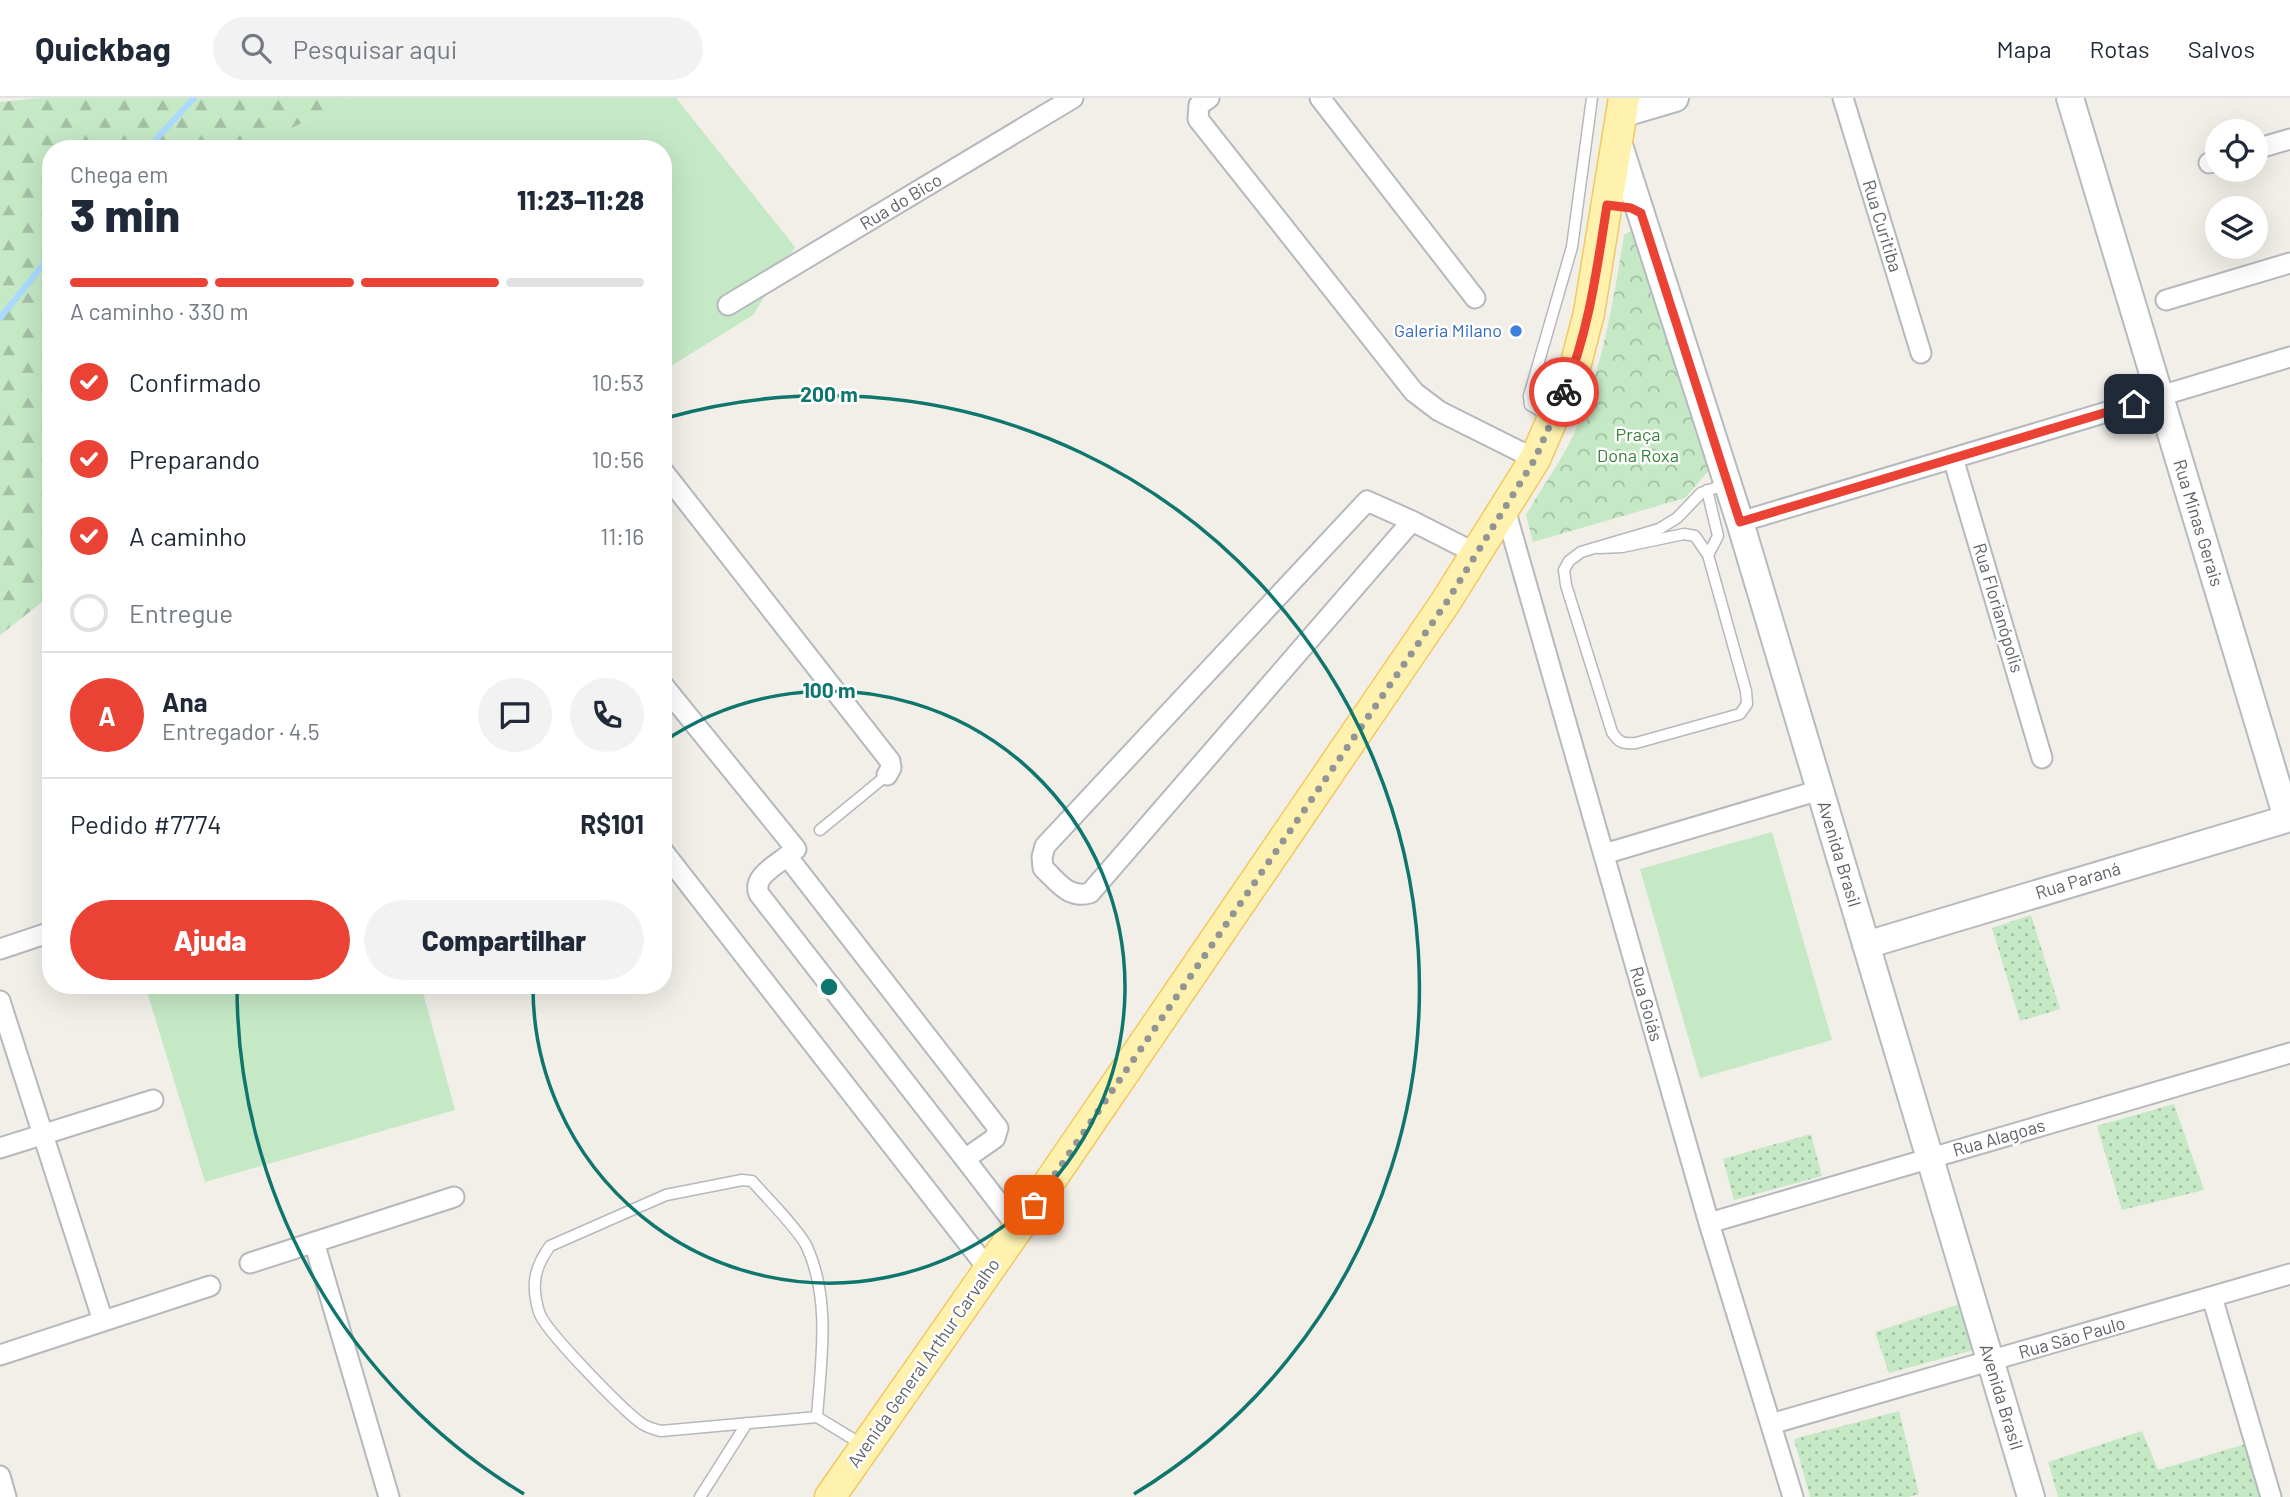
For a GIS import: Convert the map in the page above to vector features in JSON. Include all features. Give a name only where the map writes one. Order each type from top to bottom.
[{"type":"main road","points":[[1621,117],[1675,98]]},
{"type":"main road","name":"Rua Minas Gerais","points":[[2070,98],[2289,821]]},
{"type":"main road","name":"Avenida General Arthur Carvalho","points":[[830,1497],[1018,1228],[1476,554],[1535,459],[1574,367],[1589,313],[1621,117]]},
{"type":"main road","name":"Avenida Brasil","points":[[1621,117],[1641,213],[1717,487],[1740,522],[2031,1497]]},
{"type":"main road","points":[[1607,205],[1631,208],[1641,213]]},
{"type":"main road","name":"Rua Paraná","points":[[1866,945],[2289,821]]},
{"type":"street","name":"Rua do Bico","points":[[728,305],[1073,98]]},
{"type":"street","points":[[1209,98],[1199,105],[1198,119],[1414,392],[1439,411],[1535,459]]},
{"type":"street","points":[[1320,98],[1475,298]]},
{"type":"street","name":"Rua Curitiba","points":[[1843,98],[1921,353]]},
{"type":"street","points":[[2268,145],[2290,139]]},
{"type":"street","points":[[2166,300],[2290,263]]},
{"type":"street","points":[[1740,522],[2290,357]]},
{"type":"street","name":"Rua Florianópolis","points":[[1953,458],[2042,758]]},
{"type":"street","points":[[672,482],[890,761],[891,768],[887,775]]},
{"type":"street","points":[[1412,521],[1090,893],[1080,896],[1071,894],[1043,868],[1045,846],[1362,504],[1372,502],[1412,521],[1476,554]]},
{"type":"street","name":"Rua Goiás","points":[[1505,509],[1709,1223],[1793,1497]]},
{"type":"street","points":[[672,696],[796,849]]},
{"type":"street","points":[[1604,854],[1820,790]]},
{"type":"street","points":[[965,1159],[995,1138],[998,1128],[787,856],[758,880],[756,887],[759,894],[1018,1228]]},
{"type":"street","points":[[672,862],[989,1270]]},
{"type":"street","points":[[0,949],[42,935]]},
{"type":"street","points":[[0,1002],[103,1321]]},
{"type":"street","name":"Rua Alagoas","points":[[1709,1223],[2290,1053]]},
{"type":"street","points":[[0,1148],[153,1100]]},
{"type":"street","points":[[250,1263],[454,1197]]},
{"type":"street","points":[[314,1242],[390,1497]]},
{"type":"street","name":"Rua São Paulo","points":[[1771,1424],[2290,1274]]},
{"type":"street","points":[[0,1355],[210,1286]]},
{"type":"street","points":[[2212,1297],[2271,1497]]},
{"type":"street","points":[[0,1476],[6,1497]]},
{"type":"lane","points":[[1553,418],[1530,405],[1529,396],[1572,247],[1592,98]]},
{"type":"lane","points":[[1599,548],[1622,547],[1684,534],[1695,536],[1708,555],[1746,691],[1747,704],[1740,714],[1636,743],[1623,744],[1612,732],[1564,570],[1569,561],[1581,552],[1659,529],[1677,518],[1694,498],[1717,487],[1718,536],[1708,555]]},
{"type":"lane","points":[[820,830],[887,775]]},
{"type":"lane","points":[[817,1417],[824,1324],[815,1271],[807,1245],[752,1181],[741,1180],[666,1195],[550,1246],[538,1262],[534,1275],[539,1314],[571,1354],[650,1429],[817,1417],[866,1447]]},
{"type":"lane","points":[[700,1497],[747,1423]]},
{"type":"green space","points":[[41,98],[350,98],[269,140],[42,140],[42,602],[0,635],[0,102]]},
{"type":"green space","points":[[350,98],[676,98],[795,247],[753,315],[672,365],[672,140],[269,140]]},
{"type":"green space","name":"Praça Dona Roxa","points":[[1634,229],[1712,467],[1685,498],[1533,542],[1526,515],[1568,446],[1583,412],[1605,337],[1624,235]]},
{"type":"green space","points":[[1772,832],[1832,1040],[1700,1078],[1640,869]]},
{"type":"green space","points":[[2031,915],[2060,1009],[2020,1021],[1992,928]]},
{"type":"green space","points":[[148,994],[423,994],[455,1110],[205,1182]]},
{"type":"green space","points":[[2174,1104],[2204,1190],[2122,1210],[2097,1126]]},
{"type":"green space","points":[[1811,1134],[1822,1176],[1734,1200],[1723,1159]]},
{"type":"green space","points":[[1962,1303],[1977,1349],[1889,1373],[1875,1332]]},
{"type":"green space","points":[[1899,1411],[1919,1494],[1908,1497],[1810,1497],[1794,1439]]},
{"type":"green space","points":[[2142,1431],[2158,1470],[2249,1443],[2264,1497],[2058,1497],[2048,1462]]},
{"type":"waterway","points":[[155,140],[194,98]]},
{"type":"waterway","points":[[0,318],[42,266]]},
{"type":"way so far","points":[[1034,1205],[1446,603],[1535,459],[1564,392]]},
{"type":"place","name":"Galeria Milano","points":[[1516,331]]},
{"type":"route","points":[[1564,392],[1589,313],[1607,205],[1631,208],[1641,213],[1740,522],[2134,404]]}]
